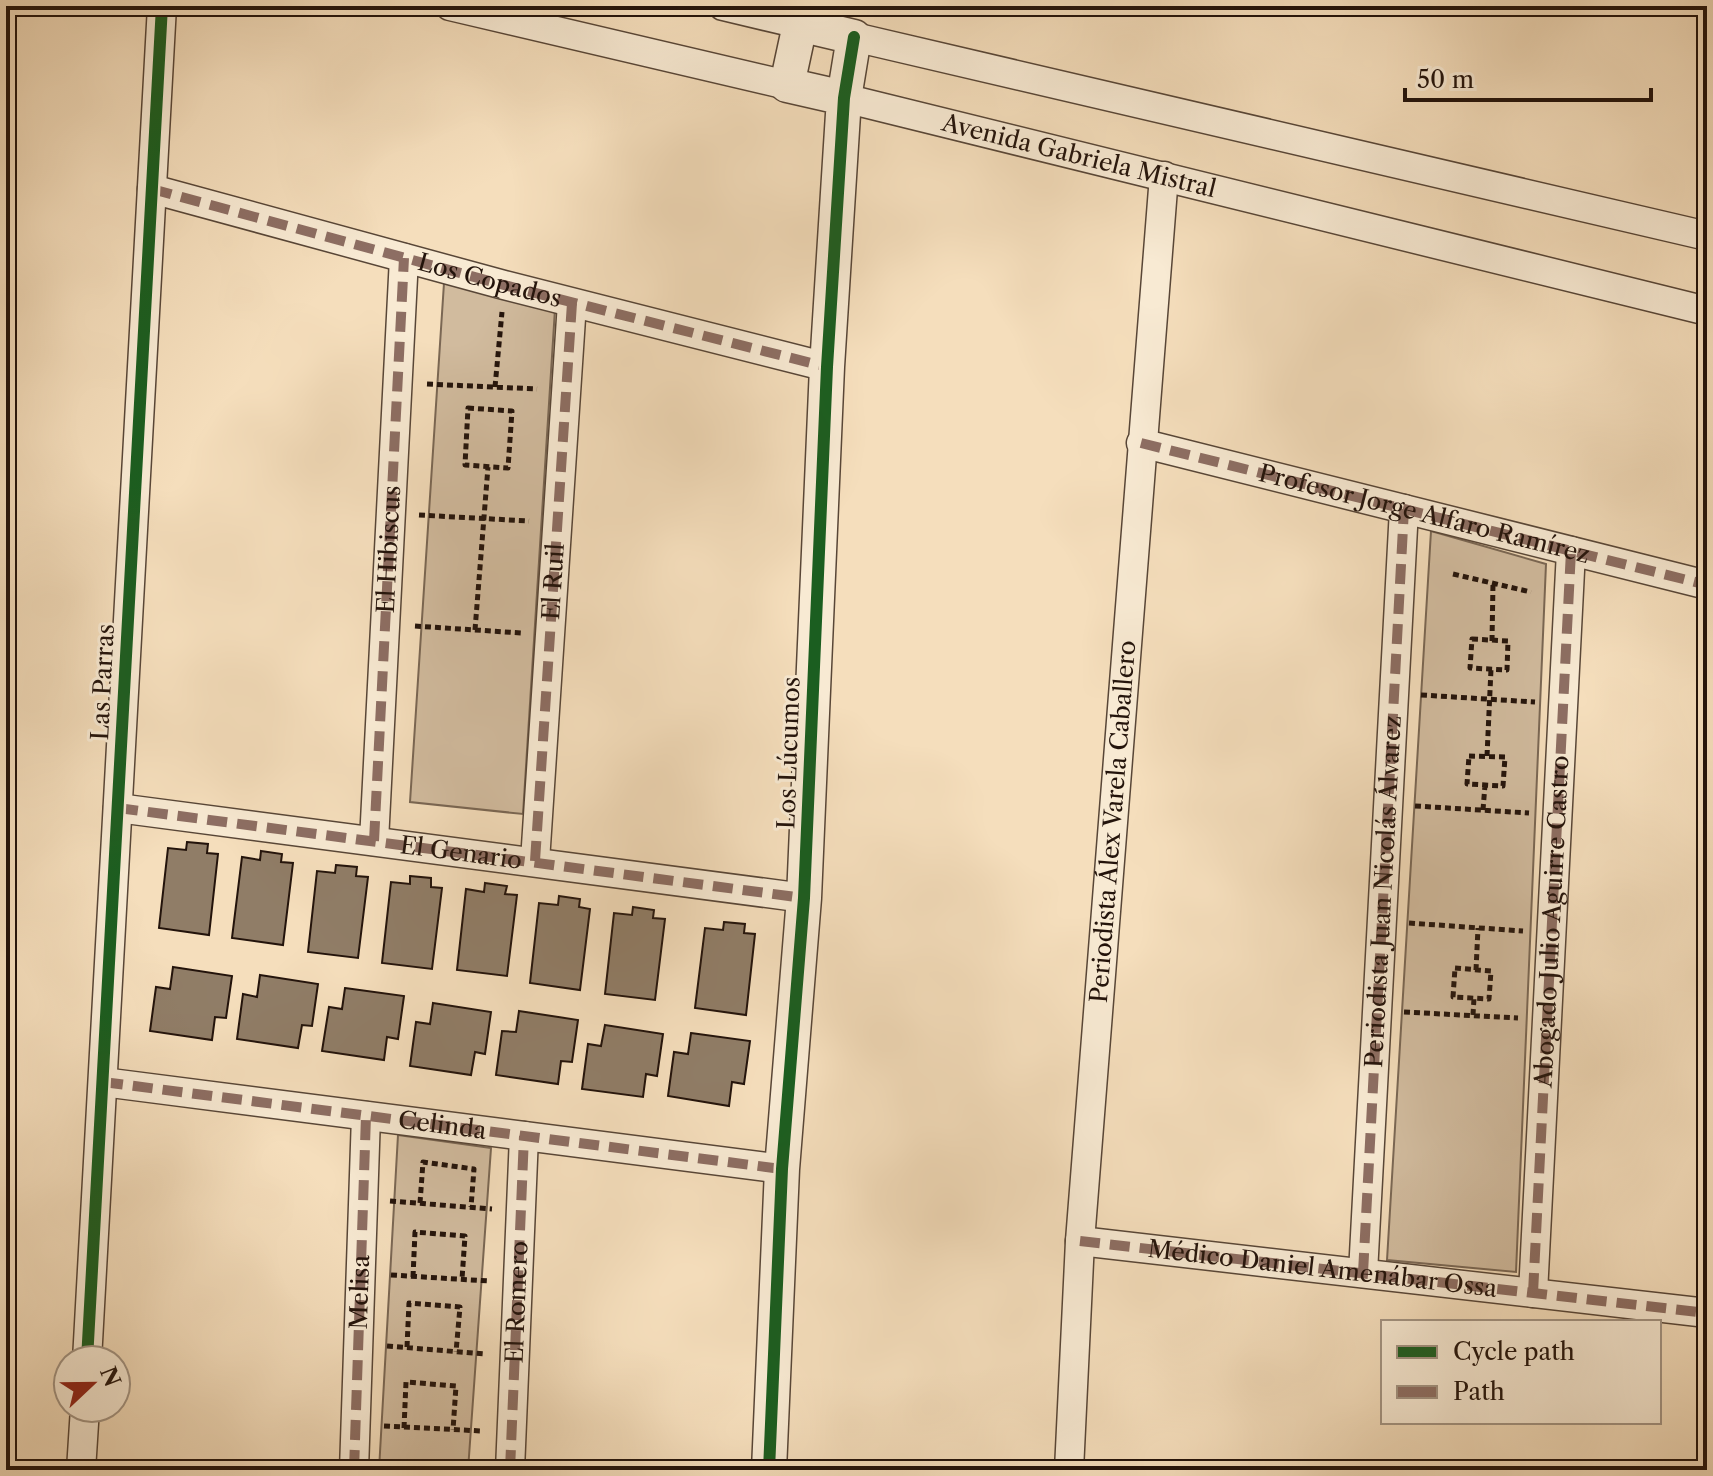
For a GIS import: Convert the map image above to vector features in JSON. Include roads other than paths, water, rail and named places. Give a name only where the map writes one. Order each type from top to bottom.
[{"type":"street","name":"Las Parras","points":[[88,1344],[162,6]]},
{"type":"street","name":"Avenida Gabriela Mistral","points":[[450,6],[844,98],[1707,311]]},
{"type":"street","points":[[723,6],[802,15],[854,37],[1707,236]]},
{"type":"street","points":[[787,85],[802,15]]},
{"type":"street","name":"Los Lúcumos","points":[[769,1470],[782,1169],[804,898],[827,367],[844,98],[854,37]]},
{"type":"street","name":"Periodista Álex Varela Caballero","points":[[1069,1470],[1080,1241],[1164,176]]},
{"type":"street","name":"Los Copados","points":[[152,189],[572,303],[827,367]]},
{"type":"street","name":"El Hibiscus","points":[[374,841],[404,258]]},
{"type":"street","name":"El Ruil","points":[[535,861],[572,303]]},
{"type":"street","name":"Profesor Jorge Alfaro Ramírez","points":[[1141,443],[1707,585]]},
{"type":"street","name":"Periodista Juan Nicolás Álvarez","points":[[1363,1273],[1404,509]]},
{"type":"street","name":"Abogado Julio Aguirre Castro","points":[[1533,1293],[1571,551]]},
{"type":"street","name":"El Genario","points":[[118,808],[804,898]]},
{"type":"street","name":"Celinda","points":[[103,1082],[782,1169]]},
{"type":"street","name":"Melisa","points":[[354,1470],[366,1116]]},
{"type":"street","name":"El Romero","points":[[510,1470],[524,1136]]},
{"type":"street","name":"Médico Daniel Amenábar Ossa","points":[[1080,1241],[1707,1313]]},
{"type":"street","points":[[81,1470],[84,1424]]}]
